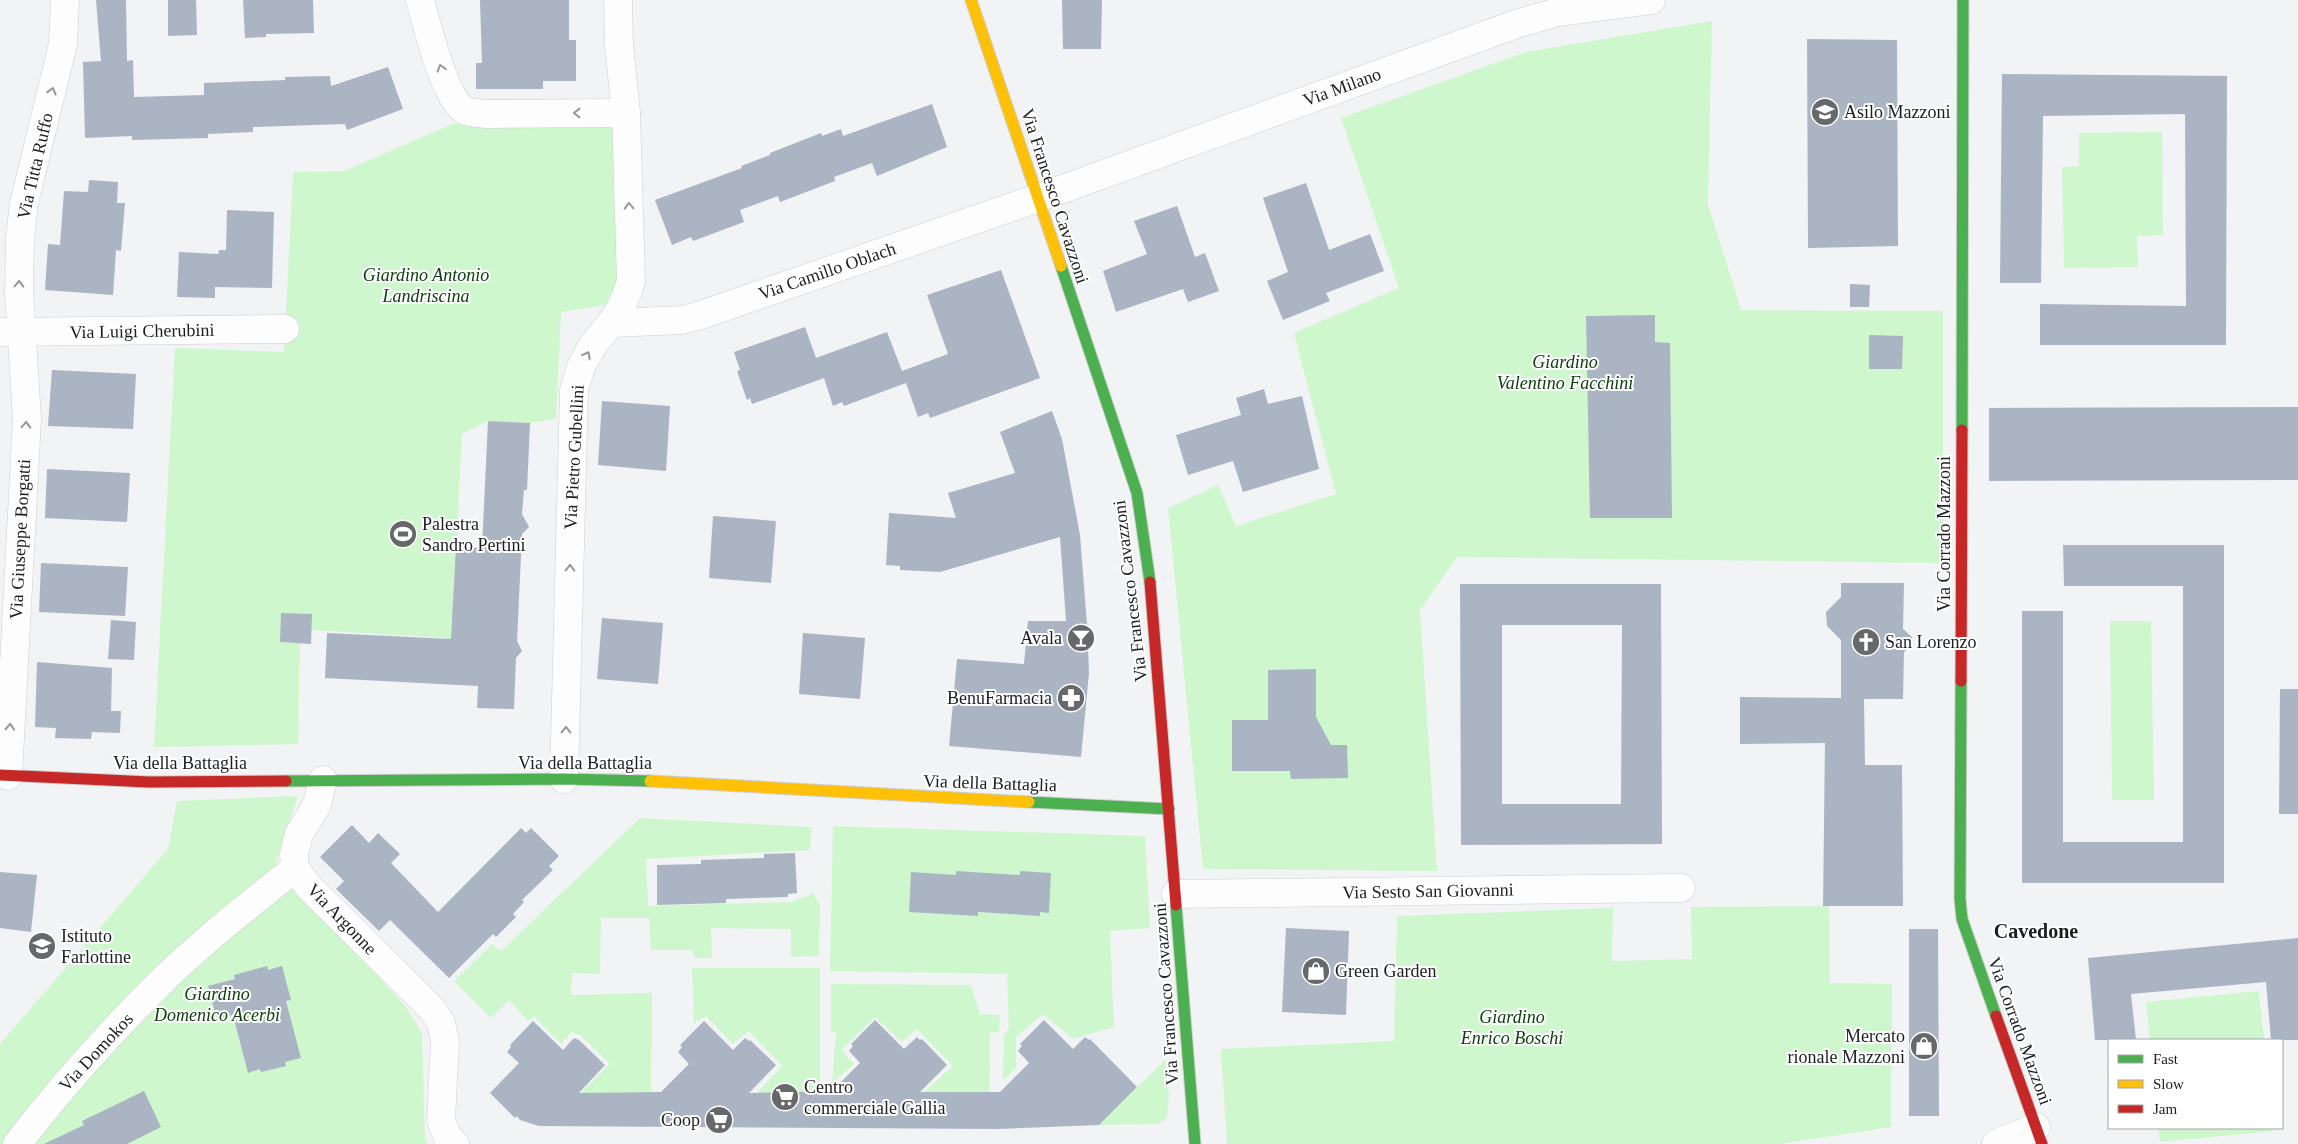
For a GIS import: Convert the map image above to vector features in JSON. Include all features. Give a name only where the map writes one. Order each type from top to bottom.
[{"type":"street","name":"Via Titta Ruffo","points":[[11,332],[19,283],[20,238],[24,203],[62,44],[65,0]]},
{"type":"street","points":[[420,0],[446,86],[454,100],[466,111],[485,114],[626,113]]},
{"type":"street","name":"Via Pietro Gubellini","points":[[564,779],[574,390],[580,367],[592,346],[622,306],[631,282],[626,113],[619,45],[618,0]]},
{"type":"street","name":"Via Francesco Cavazzoni","points":[[971,0],[1137,493],[1149,572],[1195,1144]]},
{"type":"street","name":"Via Milano","points":[[1038,198],[1519,22],[1558,12],[1651,0]]},
{"type":"street","name":"Via Corrado Mazzoni","points":[[1963,0],[1960,899],[1962,919],[1972,950],[2039,1135]]},
{"type":"street","name":"Via Camillo Oblach","points":[[611,323],[682,320],[701,315],[1038,198]]},
{"type":"street","name":"Via Luigi Cherubini","points":[[11,332],[285,329]]},
{"type":"street","name":"Via Giuseppe Borgatti","points":[[4,775],[27,419],[11,332]]},
{"type":"street","name":"Via della Battaglia","points":[[4,775],[149,782],[564,779],[661,781],[856,794],[1168,809]]},
{"type":"street","name":"Via Argonne","points":[[322,780],[317,806],[299,834],[294,854],[295,868],[308,886],[432,1009],[441,1023],[445,1041],[442,1120],[447,1136],[455,1144]]},
{"type":"street","name":"Via Domokos","points":[[17,1144],[51,1101],[164,979],[204,943],[295,868]]},
{"type":"street","name":"Via Sesto San Giovanni","points":[[1176,894],[1681,888]]},
{"type":"street","points":[[1996,1144],[2039,1135]]},
{"type":"green space","name":"Giardino Valentino Facchini","points":[[1712,21],[1708,204],[1741,310],[1943,311],[1943,563],[1457,557],[1420,610],[1437,871],[1203,869],[1168,508],[1218,485],[1236,526],[1336,494],[1294,333],[1399,288],[1341,118],[1526,52]]},
{"type":"green space","name":"Giardino Antonio Landriscina","points":[[452,124],[614,124],[618,283],[604,305],[561,312],[556,419],[530,423],[488,421],[462,434],[452,638],[447,646],[447,638],[311,630],[300,644],[298,744],[154,747],[175,348],[284,352],[293,172],[344,171]]},
{"type":"green space","points":[[2162,132],[2163,235],[2137,236],[2138,267],[2064,268],[2062,167],[2079,166],[2079,133]]},
{"type":"green space","points":[[2110,621],[2151,621],[2154,800],[2112,800]]},
{"type":"green space","name":"Giardino Domenico Acerbi","points":[[298,796],[276,862],[405,1006],[422,1033],[425,1140],[429,1144],[0,1144],[0,1044],[168,849],[177,801]]},
{"type":"green space","points":[[640,818],[812,827],[810,850],[646,859],[648,906],[792,902],[813,893],[820,905],[819,956],[791,957],[791,929],[711,928],[712,958],[695,958],[692,950],[651,950],[649,918],[601,918],[600,974],[572,973],[571,995],[652,993],[651,1112],[556,1117],[610,1064],[580,1035],[572,1032],[561,1044],[534,1016],[528,1021],[509,1000],[491,1018],[454,981],[492,944],[501,951]]},
{"type":"green space","points":[[833,826],[1145,836],[1150,928],[1110,931],[1114,1027],[1073,1039],[1043,1014],[1016,1037],[1016,1067],[1003,1081],[1004,1035],[1009,1029],[1007,974],[830,971]]},
{"type":"green space","name":"Giardino Enrico Boschi","points":[[1829,906],[1830,983],[1892,984],[1891,1127],[1780,1144],[1227,1144],[1221,1049],[1394,1041],[1397,916],[1613,908],[1612,961],[1692,959],[1691,907]]},
{"type":"green space","points":[[692,968],[820,968],[820,1116],[748,1103],[782,1066],[749,1031],[733,1044],[706,1016],[694,1023]]},
{"type":"green space","points":[[831,984],[971,985],[980,1014],[1000,1015],[999,1032],[990,1033],[989,1118],[893,1120],[953,1066],[917,1029],[902,1042],[875,1017],[841,1050],[854,1064],[832,1083],[836,1032],[831,1032]]},
{"type":"green space","points":[[2259,991],[2264,1039],[2150,1039],[2146,1002]]},
{"type":"green space","points":[[1165,1060],[1169,1094],[1167,1118],[1157,1124],[1099,1125]]},
{"type":"green space","points":[[2158,1129],[2272,1129],[2273,1131],[2160,1142]]},
{"type":"building","points":[[96,0],[126,0],[127,61],[133,60],[134,97],[204,95],[204,83],[285,80],[285,77],[330,76],[331,86],[388,67],[403,109],[347,130],[345,124],[253,127],[253,132],[208,134],[208,138],[132,140],[132,136],[85,138],[83,62],[101,61]]},
{"type":"building","points":[[168,0],[196,0],[197,35],[168,36]]},
{"type":"building","points":[[243,0],[313,0],[314,33],[266,34],[266,37],[245,38]]},
{"type":"building","points":[[480,0],[569,0],[569,40],[576,40],[576,81],[543,81],[543,89],[476,89],[476,63],[482,63]]},
{"type":"building","points":[[1062,0],[1102,0],[1101,49],[1063,49]]},
{"type":"building","points":[[1807,39],[1897,40],[1898,246],[1808,248]]},
{"type":"building","points":[[2002,74],[2227,76],[2226,345],[2040,345],[2040,304],[2186,306],[2185,114],[2043,116],[2041,283],[2000,283]]},
{"type":"building","points":[[932,104],[947,147],[877,176],[872,163],[834,177],[835,181],[780,202],[778,196],[740,210],[744,222],[693,241],[691,237],[672,245],[655,200],[742,168],[741,166],[770,155],[770,153],[821,133],[822,136],[841,129],[843,136]]},
{"type":"building","points":[[89,180],[118,182],[117,203],[125,203],[121,251],[116,250],[113,295],[45,290],[48,244],[60,245],[64,191],[88,192]]},
{"type":"building","points":[[1306,183],[1329,250],[1370,234],[1384,271],[1326,293],[1330,301],[1283,320],[1267,281],[1288,272],[1263,198]]},
{"type":"building","points":[[1177,206],[1195,257],[1205,253],[1219,291],[1188,302],[1183,289],[1116,312],[1103,271],[1147,254],[1134,221]]},
{"type":"building","points":[[227,210],[274,212],[272,288],[215,287],[215,298],[177,297],[179,252],[218,254],[219,250],[226,250]]},
{"type":"building","points":[[1001,270],[1040,378],[930,418],[928,413],[918,417],[906,383],[844,406],[842,402],[833,406],[824,378],[752,404],[750,398],[747,400],[737,371],[740,370],[734,352],[805,327],[816,358],[887,332],[902,371],[948,354],[927,295]]},
{"type":"building","points":[[1850,284],[1870,285],[1869,307],[1850,307]]},
{"type":"building","points":[[1655,315],[1655,342],[1670,343],[1672,518],[1590,518],[1586,316]]},
{"type":"building","points":[[1869,335],[1903,336],[1902,369],[1869,369]]},
{"type":"building","points":[[52,370],[136,374],[133,429],[48,426]]},
{"type":"building","points":[[1264,389],[1268,404],[1302,396],[1319,469],[1243,492],[1233,461],[1188,475],[1176,435],[1241,415],[1236,398]]},
{"type":"building","points":[[602,401],[670,406],[666,471],[598,465]]},
{"type":"building","points":[[2298,407],[2298,480],[1989,481],[1989,408]]},
{"type":"building","points":[[1052,411],[1062,439],[1080,535],[1089,673],[1081,757],[949,746],[957,659],[1024,664],[1028,621],[1066,621],[1060,537],[940,572],[900,570],[900,566],[886,565],[889,513],[956,518],[948,493],[1015,473],[1000,432]]},
{"type":"building","points":[[488,421],[530,423],[527,490],[524,490],[522,514],[529,527],[522,534],[517,641],[522,651],[516,658],[514,709],[477,708],[478,686],[325,678],[327,633],[451,639],[456,547],[482,548]]},
{"type":"building","points":[[47,469],[130,473],[127,522],[45,518]]},
{"type":"building","points":[[713,516],[776,521],[771,583],[709,578]]},
{"type":"building","points":[[2063,545],[2224,545],[2224,883],[2022,883],[2022,611],[2063,611],[2063,842],[2183,842],[2183,586],[2064,586]]},
{"type":"building","points":[[41,563],[128,567],[125,616],[39,612]]},
{"type":"building","points":[[1841,583],[1904,583],[1903,629],[1912,637],[1912,645],[1904,652],[1903,699],[1864,699],[1865,765],[1902,765],[1903,906],[1823,906],[1825,743],[1740,744],[1740,697],[1841,698],[1841,640],[1827,626],[1826,612],[1841,597]]},
{"type":"building","points":[[1460,584],[1661,584],[1662,844],[1461,845]],"holes":[[[1502,625],[1622,625],[1621,804],[1502,804]]]},
{"type":"building","points":[[281,613],[312,614],[311,644],[280,642]]},
{"type":"building","points":[[602,618],[663,623],[658,684],[597,679]]},
{"type":"building","points":[[111,620],[136,622],[134,660],[108,659]]},
{"type":"building","points":[[803,633],[865,638],[860,699],[799,694]]},
{"type":"building","points":[[37,662],[112,668],[111,711],[121,711],[120,733],[92,732],[91,739],[55,738],[56,728],[35,727]]},
{"type":"building","points":[[1316,669],[1316,717],[1331,745],[1347,745],[1348,778],[1291,779],[1290,771],[1232,771],[1232,720],[1268,720],[1268,670]]},
{"type":"building","points":[[2280,689],[2298,689],[2298,814],[2279,814]]},
{"type":"building","points":[[352,825],[369,843],[378,833],[400,854],[391,863],[438,912],[521,828],[526,833],[531,828],[559,856],[549,866],[553,870],[522,900],[524,902],[513,914],[516,917],[496,937],[493,934],[449,978],[390,920],[379,931],[336,889],[344,881],[320,857]]},
{"type":"building","points":[[795,853],[797,893],[788,894],[788,897],[726,899],[726,903],[657,905],[657,865],[701,864],[701,860],[764,858],[764,854]]},
{"type":"building","points":[[956,871],[1020,875],[1020,871],[1051,873],[1049,913],[1040,912],[1040,916],[978,912],[978,916],[909,912],[911,872],[956,875]]},
{"type":"building","points":[[0,872],[37,875],[31,932],[0,928]]},
{"type":"building","name":"Green Garden","points":[[1286,928],[1349,931],[1346,1015],[1282,1012]]},
{"type":"building","name":"Mercato rionale Mazzoni","points":[[1909,929],[1938,929],[1939,1116],[1909,1116]]},
{"type":"building","points":[[2298,938],[2298,1040],[2271,1039],[2266,982],[2131,994],[2136,1039],[2095,1040],[2088,958]]},
{"type":"building","points":[[267,966],[268,970],[282,966],[291,1000],[286,1001],[301,1058],[285,1062],[286,1066],[261,1072],[260,1069],[248,1073],[233,1015],[217,1020],[208,986],[235,979],[234,975]]},
{"type":"building","points":[[875,1020],[904,1049],[917,1037],[920,1040],[922,1039],[947,1065],[920,1092],[1000,1092],[1029,1063],[1018,1051],[1022,1046],[1020,1044],[1044,1020],[1073,1049],[1085,1037],[1090,1039],[1137,1087],[1099,1125],[998,1129],[539,1126],[520,1120],[517,1116],[515,1118],[490,1093],[519,1063],[507,1052],[511,1047],[510,1045],[533,1021],[563,1050],[574,1038],[579,1040],[605,1065],[579,1093],[661,1092],[689,1064],[678,1052],[682,1047],[680,1045],[704,1021],[733,1050],[745,1038],[750,1040],[776,1065],[749,1093],[832,1091],[860,1063],[849,1051],[853,1046],[851,1044]]},
{"type":"building","points":[[144,1091],[161,1127],[127,1144],[44,1144],[84,1125],[82,1121]]},
{"type":"traffic: fast","points":[[1962,430],[1963,0]]},
{"type":"traffic: fast","points":[[1061,266],[1137,493],[1150,582]]},
{"type":"traffic: fast","points":[[1961,681],[1960,899],[1962,919],[1996,1016]]},
{"type":"traffic: fast","points":[[286,781],[564,779],[650,781]]},
{"type":"traffic: fast","points":[[1029,802],[1169,809]]},
{"type":"traffic: fast","points":[[1176,905],[1195,1144]]},
{"type":"traffic: slow","points":[[971,0],[1061,266]]},
{"type":"traffic: slow","points":[[650,781],[1029,802]]},
{"type":"traffic: jam","points":[[1961,681],[1962,430]]},
{"type":"traffic: jam","points":[[1150,582],[1176,905]]},
{"type":"traffic: jam","points":[[0,775],[149,782],[286,781]]},
{"type":"traffic: jam","points":[[1996,1016],[2042,1144]]},
{"type":"place","name":"Asilo Mazzoni","points":[[1825,112]]},
{"type":"place","name":"Palestra Sandro Pertini","points":[[403,534]]},
{"type":"place","name":"Avala","points":[[1081,638]]},
{"type":"place","name":"San Lorenzo","points":[[1866,642]]},
{"type":"place","name":"BenuFarmacia","points":[[1071,698]]},
{"type":"place","name":"Istituto Farlottine","points":[[42,946]]},
{"type":"place","name":"Green Garden","points":[[1316,971]]},
{"type":"place","name":"Mercato rionale Mazzoni","points":[[1924,1046]]},
{"type":"place","name":"Centro commerciale Gallia","points":[[785,1097]]},
{"type":"place","name":"Coop","points":[[719,1120]]},
{"type":"district","name":"Cavedone","points":[[2036,931]]}]
